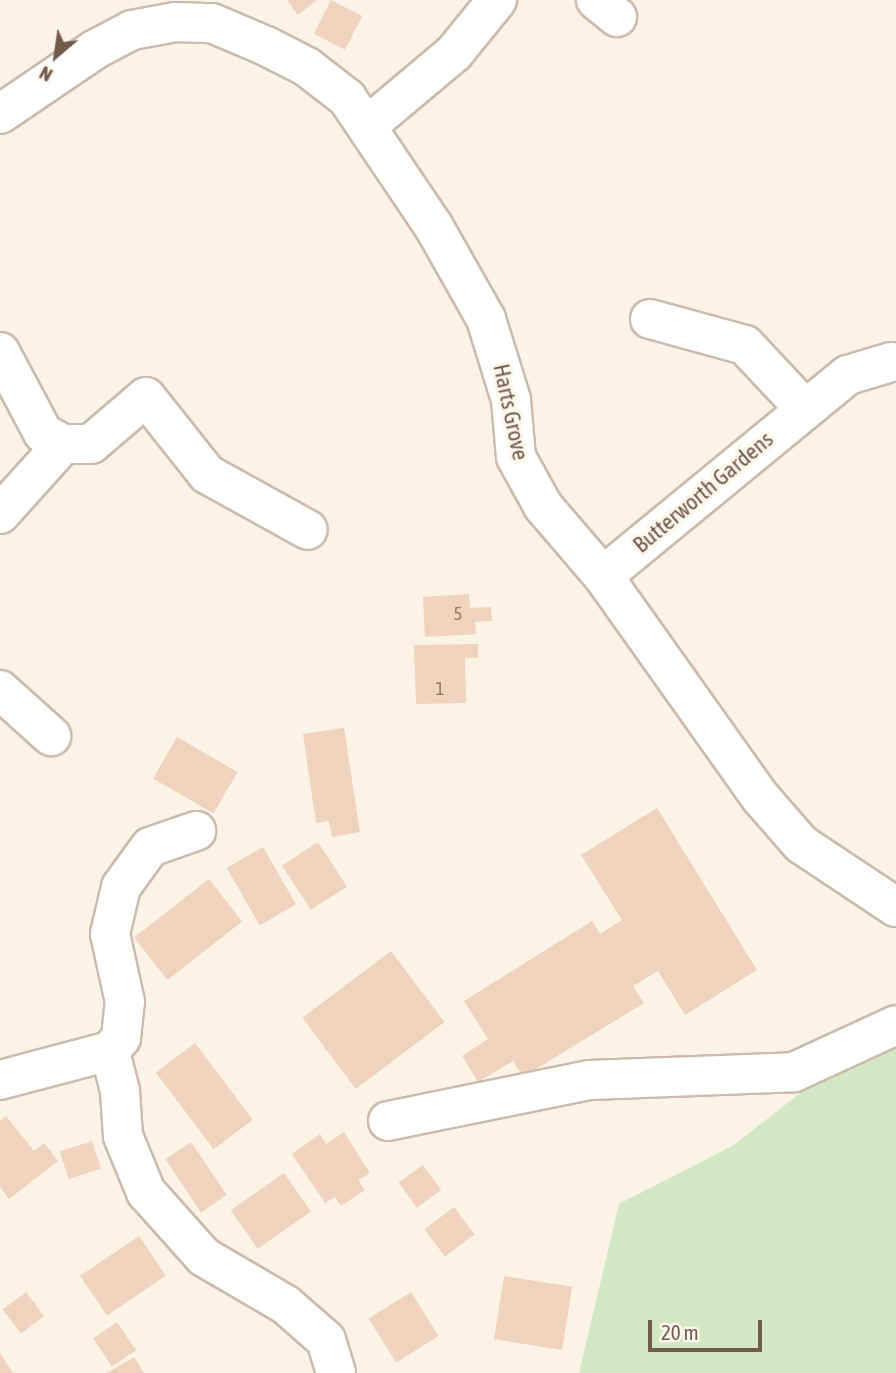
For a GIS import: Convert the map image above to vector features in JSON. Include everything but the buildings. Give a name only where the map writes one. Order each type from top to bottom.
[{"type":"street","points":[[368,126],[454,54],[497,0]]},
{"type":"street","name":"Harts Grove","points":[[3,106],[132,30],[213,11],[307,67],[347,98],[434,228],[486,319],[511,400],[516,457],[543,506],[603,576],[761,798],[801,844],[896,907]]},
{"type":"street","points":[[650,319],[745,345],[804,408]]},
{"type":"street","points":[[0,352],[43,433],[63,444],[91,444],[146,397],[207,474],[308,530]]},
{"type":"street","name":"Butterworth Gardens","points":[[603,576],[804,408],[848,375],[891,362]]},
{"type":"street","points":[[0,514],[63,444]]},
{"type":"street","points":[[0,690],[51,736]]},
{"type":"street","points":[[0,1080],[110,1051],[121,1038],[125,1002],[110,934],[121,887],[150,847],[196,831]]},
{"type":"street","points":[[388,1121],[590,1080],[794,1072],[896,1025]]},
{"type":"street","points":[[110,1051],[120,1091],[123,1136],[146,1192],[204,1257],[286,1305],[326,1340],[336,1373]]},
{"type":"green space","points":[[896,1003],[896,1373],[579,1373],[619,1204],[734,1145],[855,1050]]}]
